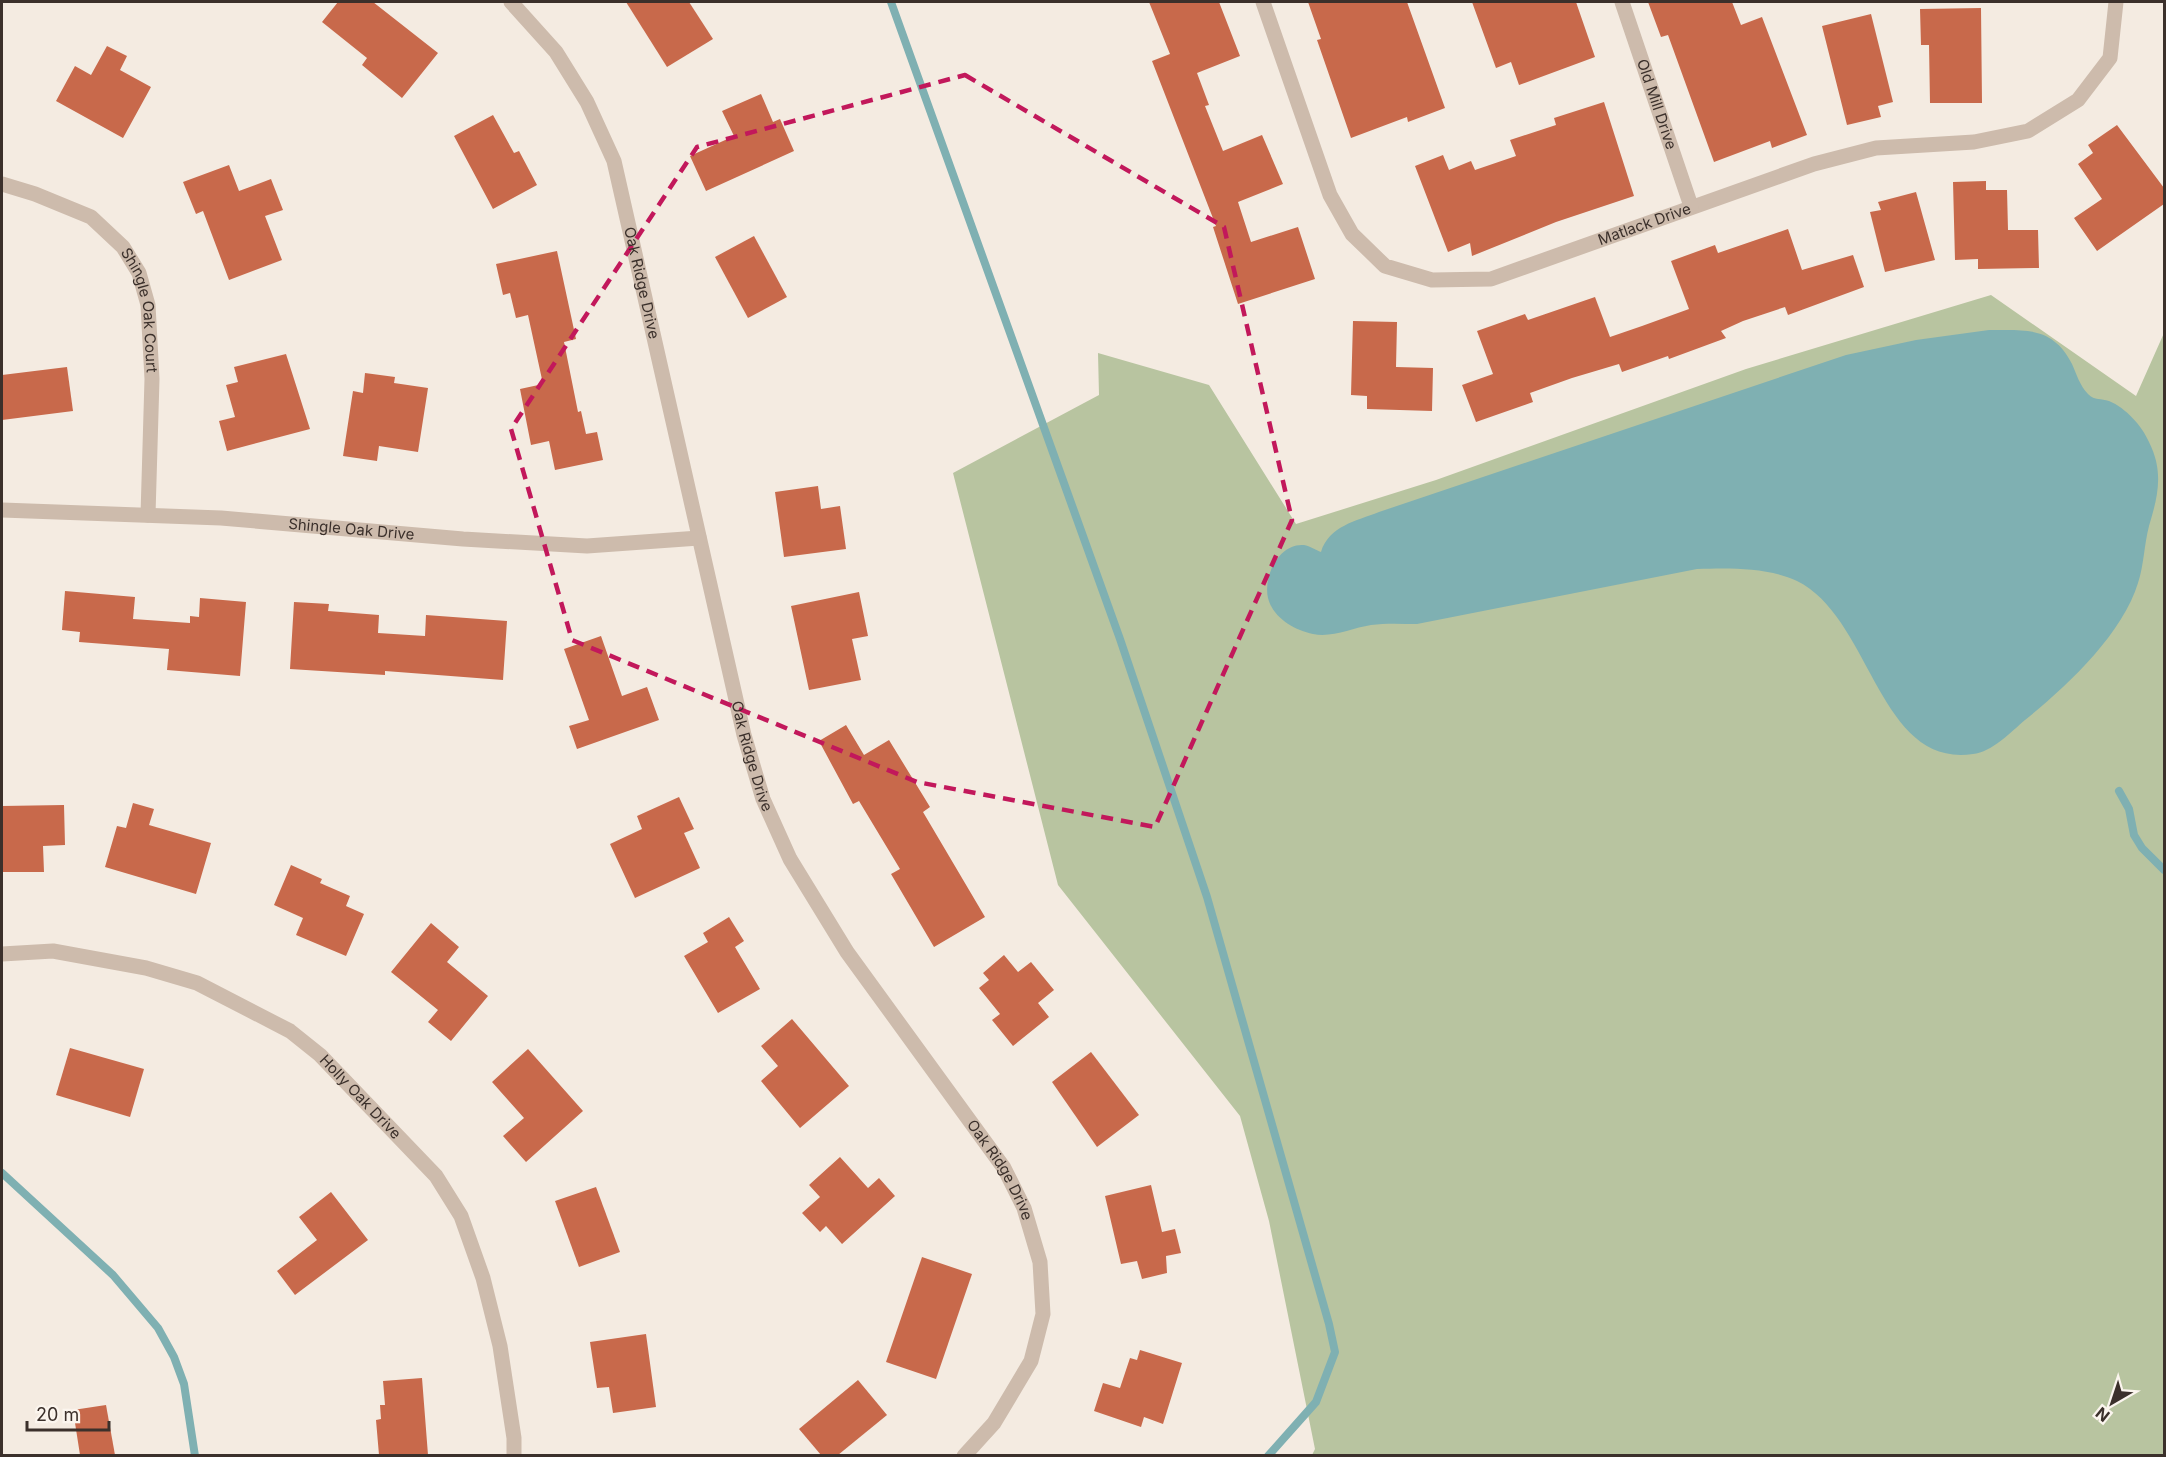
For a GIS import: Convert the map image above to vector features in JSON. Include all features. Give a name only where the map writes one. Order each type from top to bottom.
[{"type":"street","name":"Oak Ridge Drive","points":[[511,2],[556,52],[587,102],[614,161],[744,735],[763,800],[790,859],[847,952],[1004,1168],[1024,1208],[1040,1262],[1043,1314],[1031,1361],[994,1423],[964,1455]]},
{"type":"street","name":"Matlack Drive","points":[[1263,2],[1330,195],[1352,234],[1385,266],[1432,280],[1491,279],[1814,164],[1876,148],[1974,142],[2028,131],[2078,100],[2110,58],[2116,2]]},
{"type":"street","name":"Old Mill Drive","points":[[1622,2],[1691,206]]},
{"type":"street","name":"Shingle Oak Court","points":[[2,184],[35,194],[91,217],[123,246],[139,273],[147,305],[152,379],[148,515]]},
{"type":"street","name":"Shingle Oak Drive","points":[[2,510],[221,518],[463,539],[587,546],[699,538]]},
{"type":"street","name":"Holly Oak Drive","points":[[2,954],[53,951],[146,968],[197,983],[290,1031],[320,1055],[436,1176],[461,1216],[483,1278],[500,1346],[514,1438],[514,1455]]},
{"type":"highlighted area","points":[[965,75],[1224,227],[1292,520],[1155,827],[917,782],[572,640],[511,429],[697,147]]},
{"type":"green space","points":[[1991,295],[2136,396],[2164,333],[2164,1455],[1312,1455],[1315,1449],[1269,1221],[1240,1116],[1058,885],[953,473],[1099,395],[1098,353],[1209,385],[1296,524],[1436,480],[1746,369]]},
{"type":"water","points":[[1989,330],[2037,333],[2056,343],[2072,364],[2080,383],[2088,394],[2121,408],[2142,430],[2154,453],[2158,484],[2140,576],[2119,622],[2075,676],[2001,741],[1987,750],[1973,754],[1941,752],[1916,738],[1895,715],[1843,626],[1822,600],[1797,581],[1774,573],[1735,569],[1697,569],[1417,624],[1371,625],[1327,635],[1299,630],[1285,622],[1274,612],[1268,598],[1268,580],[1280,555],[1287,549],[1304,545],[1321,552],[1330,536],[1337,530],[1361,518],[1846,355],[1916,340]]},
{"type":"building","points":[[338,2],[373,2],[438,53],[402,98],[362,65],[367,58],[322,22]]},
{"type":"building","points":[[626,2],[689,2],[713,39],[667,67]]},
{"type":"building","points":[[1149,2],[1219,2],[1240,56],[1197,73],[1209,105],[1205,106],[1223,151],[1262,135],[1283,184],[1238,202],[1251,242],[1298,227],[1315,279],[1238,304],[1213,227],[1216,226],[1152,61],[1170,54]]},
{"type":"building","points":[[1308,2],[1407,2],[1445,108],[1408,122],[1407,117],[1351,138],[1317,40],[1321,39]]},
{"type":"building","points":[[1472,2],[1576,2],[1595,57],[1519,85],[1511,62],[1496,68]]},
{"type":"building","points":[[1648,2],[1732,2],[1741,25],[1762,17],[1807,135],[1772,148],[1770,141],[1714,162],[1668,35],[1661,37]]},
{"type":"building","points":[[1981,8],[1982,103],[1930,103],[1929,45],[1921,45],[1920,9]]},
{"type":"building","points":[[1871,14],[1893,102],[1878,106],[1881,117],[1847,125],[1822,26]]},
{"type":"building","points":[[107,46],[127,56],[120,70],[151,87],[123,138],[56,101],[75,66],[91,75]]},
{"type":"building","points":[[761,94],[773,122],[780,119],[794,151],[706,191],[690,156],[734,136],[722,111]]},
{"type":"building","points":[[1604,102],[1634,196],[1556,222],[1472,256],[1470,243],[1448,252],[1415,166],[1443,155],[1449,170],[1471,161],[1475,170],[1516,156],[1510,140],[1556,125],[1554,118]]},
{"type":"building","points":[[493,115],[514,153],[519,151],[537,185],[493,209],[454,136]]},
{"type":"building","points":[[2117,125],[2164,188],[2164,204],[2097,251],[2074,218],[2102,199],[2078,164],[2093,153],[2088,145]]},
{"type":"building","points":[[229,165],[239,191],[271,179],[283,210],[265,216],[282,260],[229,280],[203,211],[196,214],[183,182]]},
{"type":"building","points":[[1986,181],[1986,190],[2007,190],[2008,230],[2038,230],[2039,268],[1978,269],[1978,259],[1955,260],[1953,182]]},
{"type":"building","points":[[1916,192],[1935,260],[1885,272],[1870,212],[1881,210],[1878,202]]},
{"type":"building","points":[[1788,229],[1802,270],[1853,255],[1864,287],[1788,315],[1785,307],[1743,321],[1721,331],[1726,338],[1669,359],[1668,356],[1622,372],[1619,364],[1572,378],[1530,393],[1533,402],[1476,422],[1462,385],[1493,374],[1477,331],[1525,314],[1528,320],[1595,297],[1610,337],[1689,309],[1671,261],[1715,245],[1718,253]]},
{"type":"building","points":[[754,236],[787,297],[748,318],[715,257]]},
{"type":"building","points":[[557,251],[576,339],[564,342],[578,412],[581,411],[586,434],[597,432],[603,460],[555,470],[549,441],[531,445],[520,389],[543,384],[528,315],[516,318],[510,293],[503,295],[496,264]]},
{"type":"building","points":[[1353,321],[1397,322],[1396,367],[1433,368],[1432,411],[1367,409],[1367,396],[1351,395]]},
{"type":"building","points":[[286,354],[310,429],[227,451],[219,421],[235,417],[226,385],[238,382],[234,367]]},
{"type":"building","points":[[67,367],[73,411],[2,420],[2,375]]},
{"type":"building","points":[[365,373],[395,377],[394,383],[428,388],[418,452],[379,446],[377,461],[343,456],[353,391],[363,393]]},
{"type":"building","points":[[818,486],[821,509],[840,506],[846,549],[784,557],[775,492]]},
{"type":"building","points":[[65,591],[135,597],[133,619],[190,623],[190,616],[199,617],[200,598],[246,602],[240,676],[167,670],[169,649],[79,642],[80,632],[62,630]]},
{"type":"building","points":[[859,592],[868,636],[852,639],[861,680],[809,690],[791,606]]},
{"type":"building","points":[[294,602],[329,604],[328,611],[379,615],[378,633],[425,636],[426,615],[507,621],[503,680],[385,671],[385,675],[290,669]]},
{"type":"building","points":[[601,636],[622,696],[647,687],[659,720],[577,749],[569,726],[589,720],[564,649]]},
{"type":"building","points":[[846,725],[864,755],[889,740],[930,807],[923,812],[985,917],[934,947],[891,874],[900,869],[859,801],[853,804],[819,741]]},
{"type":"building","points":[[679,797],[694,829],[684,833],[700,868],[635,898],[610,844],[642,829],[637,816]]},
{"type":"building","points":[[133,803],[154,809],[149,825],[211,843],[196,894],[105,867],[117,826],[126,828]]},
{"type":"building","points":[[64,805],[65,845],[43,846],[44,872],[2,872],[2,806]]},
{"type":"building","points":[[291,865],[322,879],[320,883],[350,896],[346,906],[364,914],[346,956],[296,935],[303,918],[274,905]]},
{"type":"building","points":[[729,917],[744,941],[735,947],[760,989],[718,1013],[684,956],[708,942],[703,933]]},
{"type":"building","points":[[431,923],[459,947],[447,962],[488,996],[451,1041],[428,1022],[438,1010],[391,972]]},
{"type":"building","points":[[1004,955],[1018,972],[1031,962],[1054,990],[1038,1003],[1049,1017],[1013,1046],[992,1020],[1000,1014],[979,988],[989,980],[983,973]]},
{"type":"building","points":[[792,1019],[849,1086],[800,1128],[761,1081],[778,1066],[761,1046]]},
{"type":"building","points":[[70,1048],[144,1069],[130,1117],[56,1095]]},
{"type":"building","points":[[528,1049],[583,1111],[526,1162],[503,1136],[524,1118],[492,1082]]},
{"type":"building","points":[[1091,1052],[1139,1115],[1097,1147],[1052,1082]]},
{"type":"building","points":[[840,1157],[868,1188],[879,1178],[895,1196],[842,1244],[826,1226],[820,1232],[802,1213],[820,1197],[809,1185]]},
{"type":"building","points":[[1151,1185],[1162,1232],[1175,1229],[1181,1253],[1166,1256],[1167,1273],[1142,1279],[1137,1261],[1121,1264],[1105,1196]]},
{"type":"building","points":[[596,1187],[620,1252],[579,1267],[555,1201]]},
{"type":"building","points":[[331,1192],[368,1240],[295,1295],[277,1271],[317,1240],[299,1217]]},
{"type":"building","points":[[922,1257],[972,1274],[936,1379],[886,1362]]},
{"type":"building","points":[[646,1334],[656,1407],[613,1413],[609,1387],[597,1388],[590,1342]]},
{"type":"building","points":[[1140,1350],[1182,1363],[1163,1424],[1144,1417],[1141,1427],[1094,1411],[1103,1383],[1120,1388],[1130,1358],[1137,1360]]},
{"type":"building","points":[[422,1378],[428,1455],[379,1455],[376,1420],[381,1419],[380,1405],[385,1405],[383,1381]]},
{"type":"building","points":[[858,1380],[887,1415],[838,1455],[821,1455],[799,1429]]},
{"type":"building","points":[[106,1405],[115,1455],[80,1455],[73,1410]]},
{"type":"waterway","points":[[891,2],[1120,639],[1207,897],[1329,1324],[1335,1352],[1316,1402],[1268,1456]]},
{"type":"waterway","points":[[2119,791],[2129,809],[2134,835],[2142,848],[2164,870]]},
{"type":"waterway","points":[[2,1173],[113,1275],[158,1328],[174,1357],[184,1384],[195,1456]]}]
